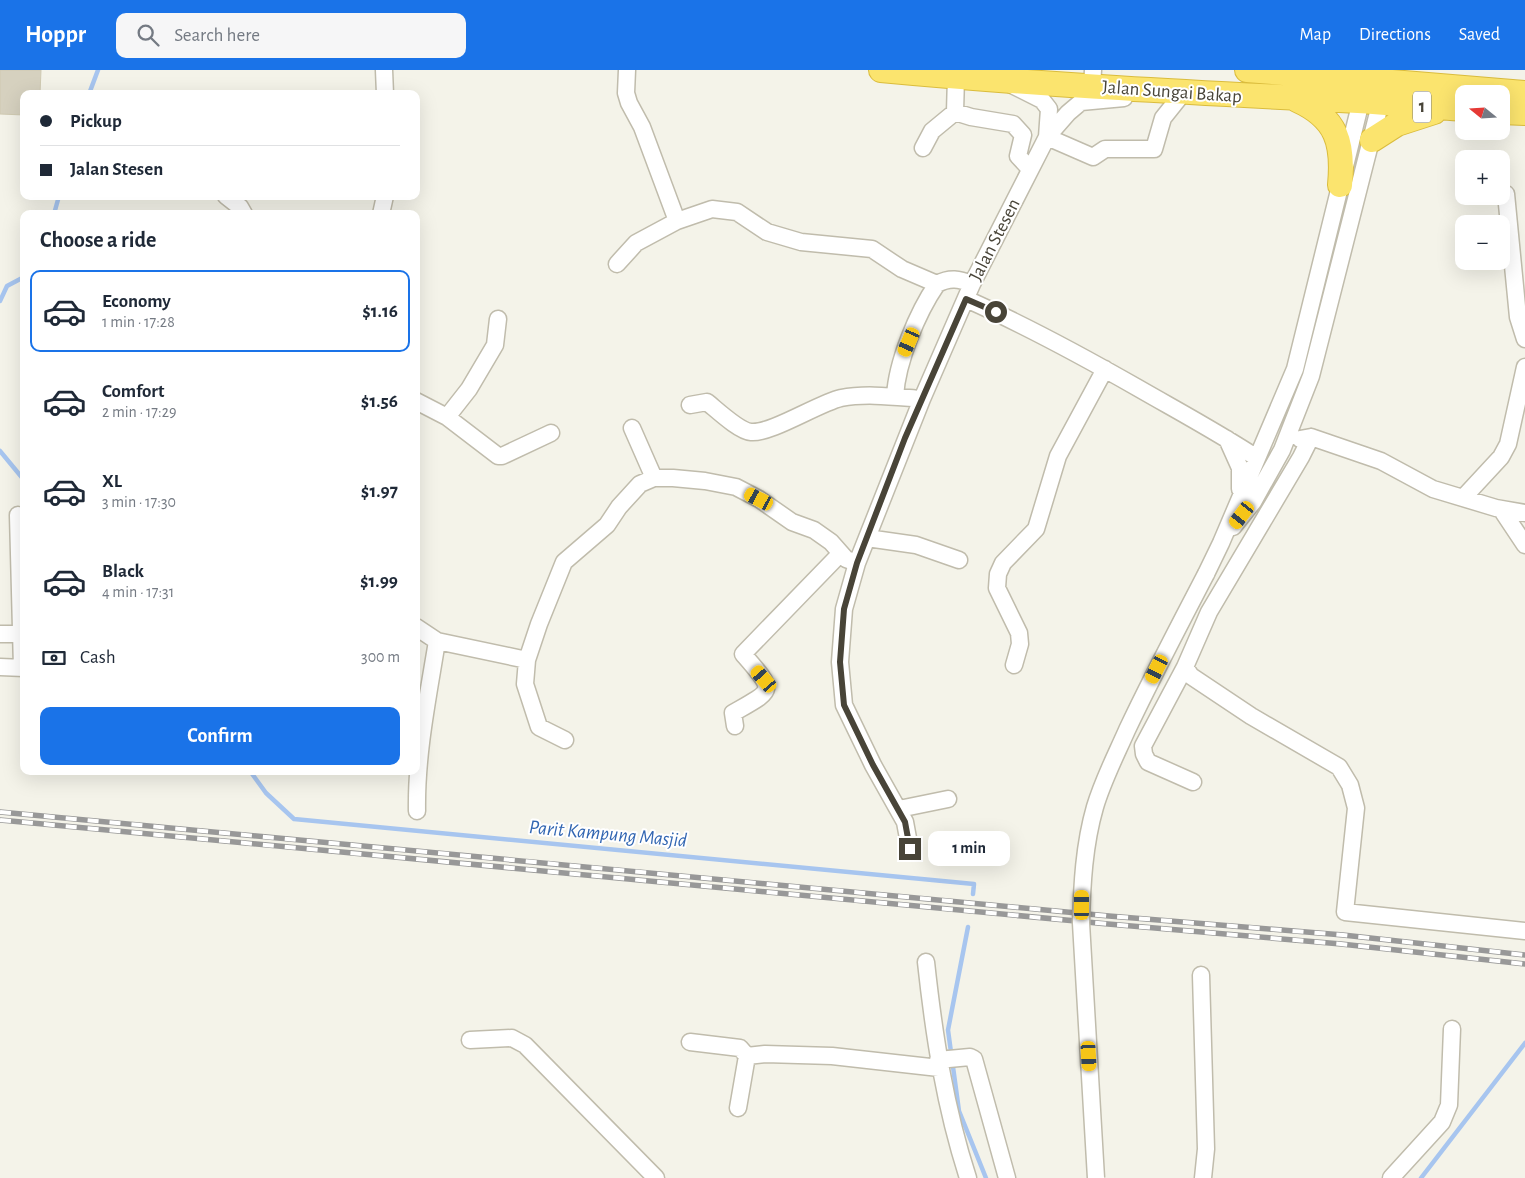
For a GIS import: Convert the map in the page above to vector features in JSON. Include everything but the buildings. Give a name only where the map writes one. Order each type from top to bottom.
[{"type":"highway","name":"Jalan Sungai Bakap","points":[[881,70],[1004,81],[1092,78],[1183,93],[1293,98],[1367,86],[1455,108]]},
{"type":"highway","name":"Jalan Sungai Bakap","points":[[1247,70],[1367,86],[1523,96]]},
{"type":"highway","name":"Jalan Sungai Bakap","points":[[1510,105],[1523,96]]},
{"type":"highway","points":[[1293,98],[1311,107],[1325,118],[1335,132],[1341,149],[1340,185]]},
{"type":"highway","points":[[1372,140],[1397,124],[1426,114],[1455,110]]},
{"type":"street","points":[[384,70],[385,90]]},
{"type":"street","points":[[627,70],[626,93],[629,103],[642,127],[677,221]]},
{"type":"street","points":[[956,77],[956,112]]},
{"type":"street","name":"Jalan Stesen","points":[[1004,81],[1042,100],[1049,109],[1047,137]]},
{"type":"street","points":[[1221,543],[1253,502],[1284,446],[1311,376],[1372,140],[1367,86]]},
{"type":"street","points":[[1096,1178],[1082,924],[1082,886],[1087,842],[1095,808],[1106,776],[1141,701],[1221,543],[1240,494],[1270,430],[1295,369],[1340,185],[1367,86]]},
{"type":"street","points":[[1047,137],[1093,157],[1105,149],[1154,149],[1163,118],[1183,93]]},
{"type":"street","name":"Jalan Stesen","points":[[910,849],[905,822],[873,765],[844,705],[840,662],[844,609],[857,563],[922,399],[969,292],[1047,137],[1068,113],[1081,102],[1183,93]]},
{"type":"street","points":[[923,148],[932,130],[956,112]]},
{"type":"street","points":[[956,112],[971,117],[1013,124],[1023,135],[1018,156],[1030,168]]},
{"type":"street","points":[[231,200],[242,210]]},
{"type":"street","points":[[1507,205],[1518,316],[1525,339]]},
{"type":"street","points":[[617,264],[636,243],[677,221],[712,210],[737,212],[767,232],[801,242],[872,249],[902,269],[937,284]]},
{"type":"street","points":[[895,396],[896,381],[903,355],[937,284],[946,279],[957,279],[969,292],[996,312],[1104,369],[1257,458]]},
{"type":"street","points":[[447,417],[469,389],[495,345],[498,318]]},
{"type":"street","points":[[1463,498],[1501,457],[1508,444],[1525,367]]},
{"type":"street","points":[[1014,665],[1021,640],[997,588],[998,574],[1003,563],[1036,529],[1058,456],[1104,369]]},
{"type":"street","points":[[690,405],[707,402],[738,426],[751,432],[766,429],[841,398],[895,396],[922,399]]},
{"type":"street","points":[[420,403],[447,417],[498,456],[502,456],[551,433]]},
{"type":"street","points":[[1295,417],[1311,437],[1381,461],[1433,489],[1501,509],[1525,513]]},
{"type":"street","points":[[632,428],[654,478]]},
{"type":"street","points":[[1227,439],[1252,440],[1270,430]]},
{"type":"street","points":[[1257,458],[1311,437]]},
{"type":"street","points":[[1192,782],[1148,762],[1143,746],[1185,667],[1209,612],[1311,437]]},
{"type":"street","points":[[1227,439],[1240,468],[1240,494]]},
{"type":"street","points":[[564,740],[539,727],[525,684],[527,660],[564,562],[607,525],[619,506],[640,484],[654,478],[705,481],[736,487],[759,499],[792,522],[814,530],[831,542],[846,559],[857,563]]},
{"type":"street","points":[[1501,509],[1525,545]]},
{"type":"street","points":[[18,515],[20,594]]},
{"type":"street","points":[[867,538],[916,545],[958,560]]},
{"type":"street","points":[[735,726],[732,713],[764,695],[767,689],[764,679],[743,654],[840,554]]},
{"type":"street","points":[[420,630],[437,641],[527,660]]},
{"type":"street","points":[[0,634],[20,634]]},
{"type":"street","points":[[420,753],[437,641]]},
{"type":"street","points":[[0,667],[20,668]]},
{"type":"street","points":[[1185,667],[1191,676],[1251,716],[1339,766],[1350,785],[1356,808],[1345,912],[1525,930]]},
{"type":"street","points":[[417,811],[418,775]]},
{"type":"street","points":[[899,809],[948,799]]},
{"type":"street","points":[[926,962],[947,1061],[950,1121],[968,1178]]},
{"type":"street","points":[[1201,975],[1206,1149],[1203,1178]]},
{"type":"street","points":[[1391,1178],[1442,1122],[1448,1105],[1452,1029]]},
{"type":"street","points":[[470,1040],[512,1038],[525,1045],[656,1178]]},
{"type":"street","points":[[690,1042],[740,1048],[747,1056]]},
{"type":"street","points":[[747,1056],[765,1054],[947,1061],[970,1057],[974,1059],[1007,1178]]},
{"type":"street","points":[[738,1108],[747,1056]]},
{"type":"waterway","name":"Parit Kampung Masjid","points":[[90,90],[98,70]]},
{"type":"waterway","name":"Parit Kampung Masjid","points":[[55,210],[58,200]]},
{"type":"waterway","name":"Parit Kampung Masjid","points":[[0,301],[7,286],[20,279]]},
{"type":"waterway","name":"Parit Kampung Masjid","points":[[0,451],[20,475]]},
{"type":"waterway","name":"Parit Kampung Masjid","points":[[253,775],[266,793],[294,819],[974,884],[973,894]]},
{"type":"waterway","name":"Parit Kampung Masjid","points":[[968,927],[948,1030],[959,1111],[986,1178]]},
{"type":"waterway","points":[[1421,1178],[1525,1043]]},
{"type":"railway","points":[[0,812],[1109,916],[1343,935],[1525,955]]},
{"type":"railway","points":[[0,820],[1108,924],[1341,944],[1525,964]]},
{"type":"route","points":[[910,849],[905,822],[873,765],[844,705],[840,662],[844,609],[857,563],[905,438],[966,299],[996,312]]}]
